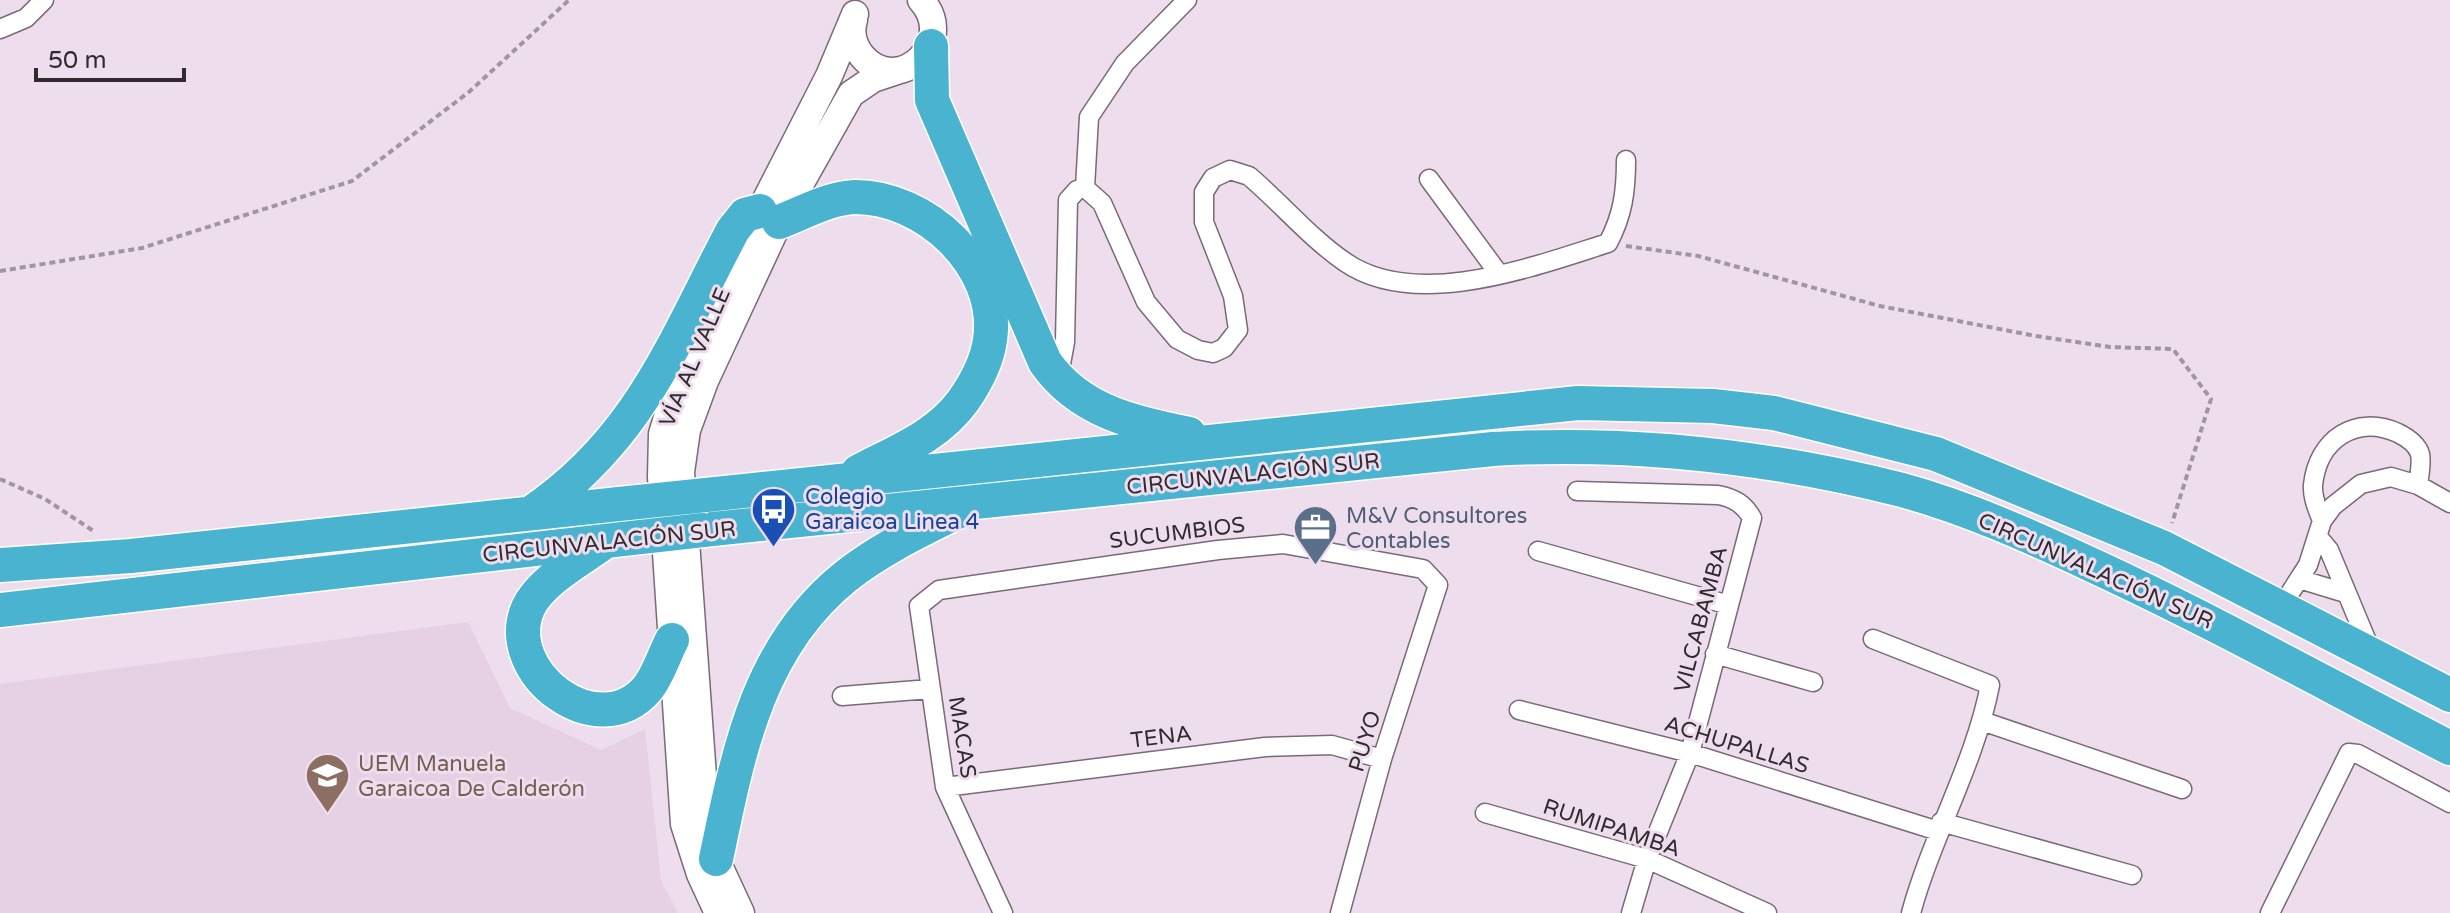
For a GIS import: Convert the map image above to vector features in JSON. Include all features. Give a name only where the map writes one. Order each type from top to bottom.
[{"type":"highway","points":[[928,15],[929,79],[940,123],[1036,343],[1058,380],[1105,412],[1139,424],[1221,441]]},
{"type":"highway","points":[[529,514],[561,492],[617,438],[669,355],[733,230],[745,215],[770,217],[853,197],[874,199],[914,211],[959,248],[978,276],[991,317],[988,349],[963,401],[924,437],[840,482]]},
{"type":"highway","name":"CIRCUNVALACIÓN SUR","points":[[0,565],[131,556],[1578,403],[1713,406],[1774,413],[1936,454],[2164,548],[2216,578],[2281,607],[2450,695]]},
{"type":"highway","name":"CIRCUNVALACIÓN SUR","points":[[0,610],[703,530],[1549,446],[1686,451],[1765,460],[1903,491],[2031,537],[2257,645],[2450,748]]},
{"type":"highway","points":[[716,859],[734,774],[756,697],[773,664],[811,608],[879,553],[979,501]]},
{"type":"highway","points":[[615,540],[543,589],[528,609],[524,642],[535,671],[554,693],[579,706],[599,709],[622,706],[647,689],[672,640]]},
{"type":"main road","points":[[861,5],[853,39],[865,60],[876,67],[900,70]]},
{"type":"main road","name":"VÍA AL VALLE","points":[[741,913],[716,859],[706,818],[681,472],[687,430],[705,381],[770,217],[861,5]]},
{"type":"main road","name":"VÍA AL VALLE","points":[[718,913],[700,874],[684,824],[662,434],[693,349],[770,217],[851,94],[873,79],[919,62],[928,15]]},
{"type":"street","points":[[0,29],[26,18],[44,0]]},
{"type":"street","points":[[1085,188],[1089,117],[1125,63],[1187,0]]},
{"type":"street","points":[[1085,188],[1102,203],[1146,302],[1177,339],[1198,350],[1213,353],[1224,348],[1238,330],[1233,296],[1204,222],[1204,192],[1213,178],[1230,170],[1249,176],[1348,264],[1377,276],[1408,282],[1470,282],[1608,243],[1620,222],[1626,195],[1626,160]]},
{"type":"street","points":[[1429,179],[1499,274]]},
{"type":"street","points":[[1058,380],[1065,342],[1068,200],[1077,190],[1085,188]]},
{"type":"street","points":[[2371,652],[2320,530],[2313,486],[2317,471],[2324,453],[2351,428],[2367,424],[2412,441],[2420,455],[2418,485]]},
{"type":"street","points":[[2281,607],[2299,579],[2333,506],[2361,484],[2376,478],[2391,477],[2418,485],[2450,503]]},
{"type":"street","name":"VILCABAMBA","points":[[1577,491],[1718,495],[1730,497],[1746,507],[1752,518],[1690,753],[1647,859],[1631,913]]},
{"type":"street","name":"SUCUMBIOS","points":[[919,606],[939,590],[1218,550],[1283,544],[1423,569],[1438,585]]},
{"type":"street","points":[[1538,551],[1729,605]]},
{"type":"street","points":[[2299,579],[2345,593]]},
{"type":"street","name":"PUYO","points":[[1340,913],[1382,759],[1438,585]]},
{"type":"street","name":"MACAS","points":[[919,606],[945,787],[1003,913]]},
{"type":"street","points":[[1873,639],[1990,685],[1982,721],[1940,826],[1911,913]]},
{"type":"street","points":[[1715,654],[1813,682]]},
{"type":"street","points":[[842,696],[930,689]]},
{"type":"street","name":"ACHUPALLAS","points":[[1519,710],[1690,753],[1940,826],[2132,875]]},
{"type":"street","points":[[1982,721],[2182,789]]},
{"type":"street","name":"TENA","points":[[945,787],[1265,747],[1332,745],[1382,759]]},
{"type":"street","points":[[2270,913],[2349,753],[2358,754],[2450,803]]},
{"type":"street","name":"RUMIPAMBA","points":[[1485,813],[1647,859],[1767,913]]},
{"type":"path","points":[[0,271],[142,248],[352,181],[469,92],[569,0]]},
{"type":"path","points":[[1608,243],[1698,256],[1880,306],[2036,336],[2110,347],[2173,349],[2211,399],[2164,548]]},
{"type":"path","points":[[0,479],[45,499],[131,556]]},
{"type":"shaded area","name":"UEM Manuela Garaicoa De Calderón","points":[[468,622],[510,708],[601,750],[645,729],[661,880],[678,913],[0,913],[0,684]]},
{"type":"place","name":"Colegio Garaicoa Linea 4","points":[[774,548]]},
{"type":"place","name":"M&V Consultores Contables","points":[[1315,567]]},
{"type":"place","name":"UEM Manuela Garaicoa De Calderón","points":[[327,815]]}]
